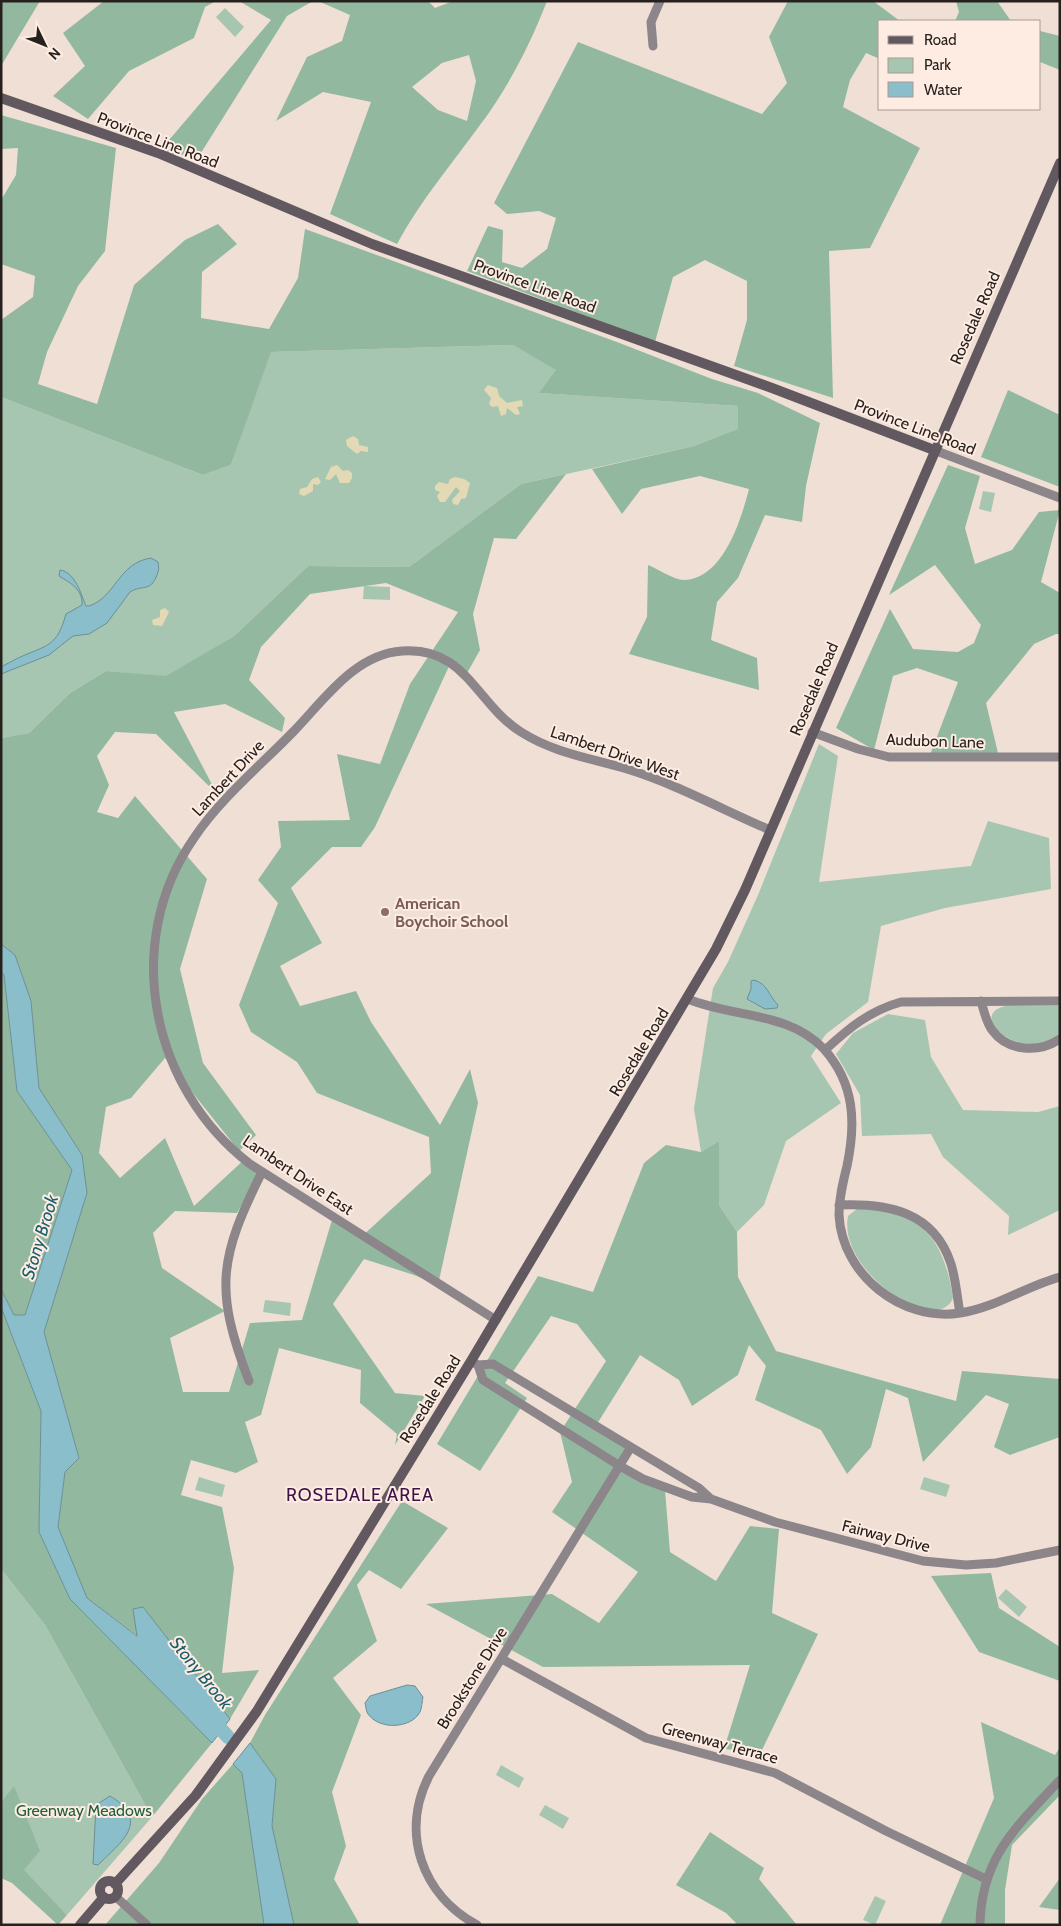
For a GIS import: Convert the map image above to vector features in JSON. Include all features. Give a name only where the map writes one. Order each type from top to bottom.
[{"type":"street","points":[[653,46],[651,22],[660,1]]},
{"type":"street","name":"Province Line Road","points":[[1,98],[158,153],[380,247],[763,385],[1060,498]]},
{"type":"street","name":"Rosedale Road","points":[[80,1925],[104,1897],[101,1890],[102,1885],[107,1882],[115,1884],[175,1821],[220,1765],[245,1729],[474,1363],[496,1320],[688,999],[727,927],[1060,163]]},
{"type":"street","name":"Lambert Drive West","points":[[338,686],[358,667],[380,655],[404,650],[441,657],[462,671],[500,716],[524,734],[563,752],[645,776],[770,830]]},
{"type":"street","name":"Lambert Drive","points":[[162,907],[181,858],[208,820],[338,686]]},
{"type":"street","name":"Audubon Lane","points":[[812,732],[871,753],[908,758],[1060,757]]},
{"type":"street","name":"Lambert Drive East","points":[[162,907],[156,937],[155,985],[159,1020],[169,1056],[187,1096],[209,1127],[235,1153],[262,1172],[496,1320]]},
{"type":"street","points":[[688,999],[718,1010],[783,1022],[808,1036],[825,1050],[843,1077],[852,1106],[853,1136],[839,1205],[841,1230],[846,1245],[860,1270],[872,1284],[892,1300],[917,1310],[931,1313],[960,1313],[983,1307],[1060,1277]]},
{"type":"street","points":[[825,1050],[859,1020],[886,1006],[914,1001],[1060,1001]]},
{"type":"street","points":[[981,1001],[991,1030],[1004,1042],[1024,1048],[1034,1048],[1045,1046],[1060,1039]]},
{"type":"street","points":[[249,1381],[228,1318],[226,1270],[233,1234],[262,1172]]},
{"type":"street","points":[[839,1205],[880,1205],[895,1208],[928,1228],[941,1243],[950,1262],[960,1313]]},
{"type":"street","name":"Fairway Drive","points":[[474,1363],[493,1364],[699,1488],[711,1499]]},
{"type":"street","name":"Fairway Drive","points":[[474,1363],[483,1380],[620,1466],[658,1485],[698,1499],[711,1499],[774,1522],[923,1561],[967,1565],[996,1564],[1060,1550]]},
{"type":"street","name":"Brookstone Drive","points":[[477,1925],[452,1908],[433,1886],[419,1853],[416,1818],[418,1802],[429,1776],[631,1447]]},
{"type":"street","name":"Greenway Terrace","points":[[502,1659],[646,1738],[776,1773],[886,1831],[986,1879]]},
{"type":"street","points":[[980,1925],[982,1896],[986,1879],[1007,1838],[1060,1780]]},
{"type":"street","points":[[104,1897],[112,1899],[116,1896],[118,1888],[115,1884]]},
{"type":"street","points":[[116,1896],[147,1925]]},
{"type":"green space","points":[[1,1],[40,1],[1,66]]},
{"type":"green space","points":[[104,1],[216,1],[205,7],[194,38],[129,71],[88,119],[53,96],[85,66],[63,33]]},
{"type":"green space","points":[[239,1],[313,1],[287,16],[199,156],[158,153],[271,20]]},
{"type":"green space","points":[[318,1],[428,1],[435,8],[453,1],[547,1],[526,50],[500,96],[426,198],[397,244],[330,214],[371,102],[323,92],[276,121],[307,57],[342,41],[350,15]],"holes":[[[469,55],[476,81],[467,121],[438,110],[412,87],[442,63]]]},
{"type":"green space","points":[[788,1],[873,1],[899,20],[878,20],[878,58],[866,53],[850,80],[843,107],[920,148],[870,248],[829,251],[833,398],[734,366],[747,320],[747,281],[705,260],[673,277],[655,342],[467,271],[488,226],[503,230],[502,262],[522,268],[547,249],[556,218],[539,211],[507,214],[494,203],[578,42],[762,114],[787,83],[769,37]]},
{"type":"green space","points":[[956,1],[997,1],[1010,20],[955,20],[959,12]]},
{"type":"green space","points":[[225,8],[244,27],[235,37],[216,17]]},
{"type":"green space","points":[[1041,31],[1060,36],[1060,70],[1041,62]]},
{"type":"green space","points":[[1,115],[116,148],[105,251],[78,286],[47,352],[38,384],[97,404],[134,285],[185,240],[218,224],[237,244],[202,272],[201,318],[269,329],[298,278],[305,229],[617,342],[712,379],[758,393],[820,423],[806,486],[802,522],[765,515],[738,578],[717,602],[711,640],[757,658],[759,690],[629,654],[647,617],[648,565],[680,580],[698,577],[709,570],[720,559],[728,546],[741,516],[749,489],[700,476],[641,489],[622,514],[592,469],[694,446],[738,429],[738,406],[539,393],[556,370],[513,345],[271,352],[231,465],[203,475],[1,397],[1,320],[33,297],[35,276],[1,264],[1,200],[16,175],[18,148],[1,149]]},
{"type":"green space","points":[[513,345],[557,370],[540,393],[738,406],[739,429],[694,446],[521,484],[409,567],[308,566],[234,636],[166,677],[106,671],[70,693],[29,733],[1,738],[1,397],[203,475],[231,465],[270,352]]},
{"type":"green space","points":[[1008,390],[1060,415],[1060,487],[981,457]]},
{"type":"green space","points":[[948,465],[980,476],[965,528],[975,564],[1012,550],[1039,512],[1060,510],[1041,582],[1060,593],[1060,634],[1034,644],[986,703],[998,753],[928,760],[958,682],[917,668],[893,676],[874,750],[836,728],[890,609],[913,649],[958,652],[974,643],[981,625],[935,565],[889,595]]},
{"type":"green space","points":[[566,474],[516,539],[494,538],[473,614],[480,650],[466,675],[451,662],[375,827],[361,847],[332,847],[291,888],[322,943],[280,966],[300,1006],[356,991],[371,1022],[440,1125],[470,1069],[478,1103],[438,1285],[364,1259],[333,1304],[395,1393],[425,1396],[395,1445],[397,1434],[360,1403],[361,1370],[279,1348],[261,1415],[245,1422],[258,1462],[236,1473],[191,1460],[181,1495],[222,1507],[234,1568],[222,1673],[259,1670],[230,1719],[143,1607],[138,1636],[87,1598],[58,1527],[65,1472],[79,1458],[44,1332],[87,1193],[82,1155],[39,1088],[31,1001],[15,955],[1,944],[1,738],[29,733],[70,693],[106,671],[166,676],[234,636],[308,566],[409,567],[521,484]],"holes":[[[386,583],[458,612],[410,684],[380,764],[337,754],[350,820],[278,821],[281,847],[258,880],[278,903],[239,1005],[251,1032],[297,1062],[317,1093],[429,1137],[431,1173],[360,1238],[332,1220],[302,1320],[250,1323],[229,1392],[183,1392],[170,1338],[225,1311],[162,1268],[153,1233],[175,1211],[237,1213],[262,1170],[246,1158],[194,1206],[165,1138],[120,1178],[99,1153],[106,1107],[131,1098],[165,1058],[239,1151],[256,1135],[203,1063],[180,969],[207,879],[135,796],[118,818],[97,812],[109,785],[97,756],[115,732],[156,734],[217,794],[174,712],[225,704],[282,732],[285,718],[249,680],[261,647],[310,594]]]},
{"type":"green space","points":[[983,491],[995,493],[991,512],[979,509]]},
{"type":"green space","points":[[364,586],[390,587],[390,600],[363,599]]},
{"type":"green space","points":[[819,744],[838,756],[819,882],[971,866],[988,821],[1049,838],[1051,889],[945,908],[881,926],[868,1002],[826,1034],[811,1056],[841,1103],[786,1141],[764,1205],[737,1232],[719,1205],[719,1141],[701,1152],[694,1109],[713,988],[728,962],[758,895]]},
{"type":"green space","points":[[1,972],[4,975],[17,1091],[72,1170],[25,1315],[14,1315],[1,1289]]},
{"type":"green space","points":[[1006,1006],[1060,1006],[1060,1035],[1045,1043],[1029,1044],[1015,1041],[1003,1035],[995,1027],[992,1018],[995,1011]]},
{"type":"green space","points":[[888,1014],[925,1020],[931,1057],[963,1110],[1038,1112],[1060,1106],[1060,1210],[1008,1235],[1009,1216],[943,1157],[931,1134],[862,1136],[860,1095],[836,1054],[853,1033]]},
{"type":"green space","points":[[719,1141],[719,1205],[737,1232],[738,1277],[776,1351],[956,1401],[962,1371],[1060,1379],[1060,1437],[1010,1455],[994,1447],[1009,1404],[986,1395],[923,1462],[908,1398],[886,1389],[871,1447],[847,1474],[821,1430],[755,1400],[766,1366],[749,1345],[738,1375],[692,1406],[679,1380],[640,1355],[597,1424],[633,1449],[621,1469],[665,1490],[670,1552],[716,1581],[750,1526],[779,1529],[772,1613],[818,1634],[761,1752],[724,1749],[750,1665],[543,1667],[426,1604],[552,1594],[599,1623],[638,1572],[552,1512],[572,1482],[560,1432],[606,1361],[577,1324],[551,1316],[505,1383],[527,1398],[480,1471],[437,1444],[538,1276],[593,1292],[644,1163],[666,1145],[701,1152]]},
{"type":"green space","points":[[857,1209],[879,1210],[898,1214],[913,1221],[926,1231],[936,1244],[949,1277],[953,1298],[943,1308],[928,1310],[910,1304],[890,1293],[872,1277],[858,1258],[849,1237],[848,1216]]},
{"type":"green space","points":[[265,1300],[291,1303],[290,1316],[263,1312]]},
{"type":"green space","points":[[1,1307],[41,1411],[39,1532],[70,1599],[212,1743],[152,1817],[45,1625],[1,1569]]},
{"type":"green space","points":[[199,1477],[225,1485],[222,1497],[195,1490]]},
{"type":"green space","points":[[924,1477],[950,1485],[946,1497],[920,1489]]},
{"type":"green space","points":[[402,1501],[448,1528],[401,1589],[369,1570],[357,1585],[377,1641],[333,1678],[361,1715],[332,1792],[346,1846],[334,1879],[360,1925],[294,1925],[272,1826],[276,1779],[250,1743],[265,1715]]},
{"type":"green space","name":"Greenway Meadows","points":[[1,1569],[45,1625],[152,1817],[67,1915],[23,1870],[14,1787],[1,1802]]},
{"type":"green space","points":[[991,1573],[999,1608],[1060,1647],[1060,1681],[979,1652],[931,1576]]},
{"type":"green space","points":[[1006,1589],[1027,1607],[1019,1617],[998,1598]]},
{"type":"green space","points":[[981,1722],[1055,1755],[1060,1747],[1060,1795],[1012,1845],[1005,1890],[1005,1925],[940,1925],[994,1798]]},
{"type":"green space","points":[[233,1764],[242,1773],[264,1925],[105,1925],[159,1863],[202,1799]]},
{"type":"green space","points":[[501,1765],[524,1778],[519,1788],[496,1775]]},
{"type":"green space","points":[[14,1786],[40,1851],[24,1870],[67,1915],[58,1925],[12,1883],[1,1878],[1,1802]]},
{"type":"green space","points":[[545,1805],[569,1818],[563,1829],[539,1815]]},
{"type":"green space","points":[[710,1832],[764,1868],[759,1879],[797,1925],[738,1925],[726,1913],[676,1885]]},
{"type":"green space","points":[[1060,1878],[1060,1910],[1039,1907]]},
{"type":"green space","points":[[875,1896],[886,1901],[875,1925],[863,1920]]},
{"type":"sand","points":[[488,385],[497,388],[499,396],[507,403],[522,400],[523,406],[517,407],[520,414],[516,415],[507,408],[506,414],[501,416],[498,406],[492,407],[489,404],[491,398],[484,390]]},
{"type":"sand","points":[[353,436],[358,439],[359,445],[368,447],[368,452],[361,451],[357,454],[347,446],[346,440]]},
{"type":"sand","points":[[337,465],[343,471],[348,470],[352,473],[349,483],[340,483],[336,474],[330,480],[325,479],[331,467]]},
{"type":"sand","points":[[318,477],[321,482],[318,485],[313,484],[313,491],[304,496],[299,494],[300,489],[307,487],[312,479]]},
{"type":"sand","points":[[455,477],[470,483],[466,498],[461,499],[458,505],[453,504],[452,500],[460,491],[456,487],[445,502],[440,502],[437,496],[440,492],[435,490],[435,486],[439,482],[448,484],[450,479]]},
{"type":"sand","points":[[165,608],[169,612],[162,626],[153,625],[152,620],[160,617],[160,610]]},
{"type":"water","points":[[151,558],[158,562],[159,568],[152,584],[130,592],[107,623],[89,634],[73,636],[49,655],[1,674],[1,667],[50,644],[59,633],[66,614],[82,605],[82,599],[78,591],[59,576],[60,570],[74,579],[86,606],[89,606],[98,602],[131,566]]},
{"type":"water","points":[[1,944],[15,955],[31,1001],[39,1088],[82,1155],[87,1193],[44,1332],[79,1458],[65,1472],[58,1527],[87,1598],[137,1636],[133,1609],[143,1607],[230,1719],[212,1743],[70,1599],[39,1532],[41,1411],[1,1307],[1,1289],[14,1315],[25,1315],[72,1170],[17,1091],[4,975],[1,972]]},
{"type":"water","points":[[754,980],[765,987],[778,1005],[777,1008],[765,1009],[747,999],[751,989],[751,981]]},
{"type":"water","points":[[407,1685],[415,1686],[423,1697],[421,1710],[416,1718],[402,1724],[387,1725],[373,1719],[368,1714],[365,1703],[370,1696]]},
{"type":"water","name":"Stony Brook","points":[[250,1743],[276,1779],[272,1826],[294,1925],[264,1925],[242,1773],[233,1764]]},
{"type":"water","points":[[110,1796],[122,1805],[129,1814],[128,1832],[123,1840],[98,1865],[93,1864],[96,1805]]},
{"type":"waterway","name":"Stony Brook","points":[[210,1717],[228,1737]]},
{"type":"place","name":"American Boychoir School","points":[[385,912]]},
{"type":"district","name":"ROSEDALE AREA","points":[[360,1495]]}]
